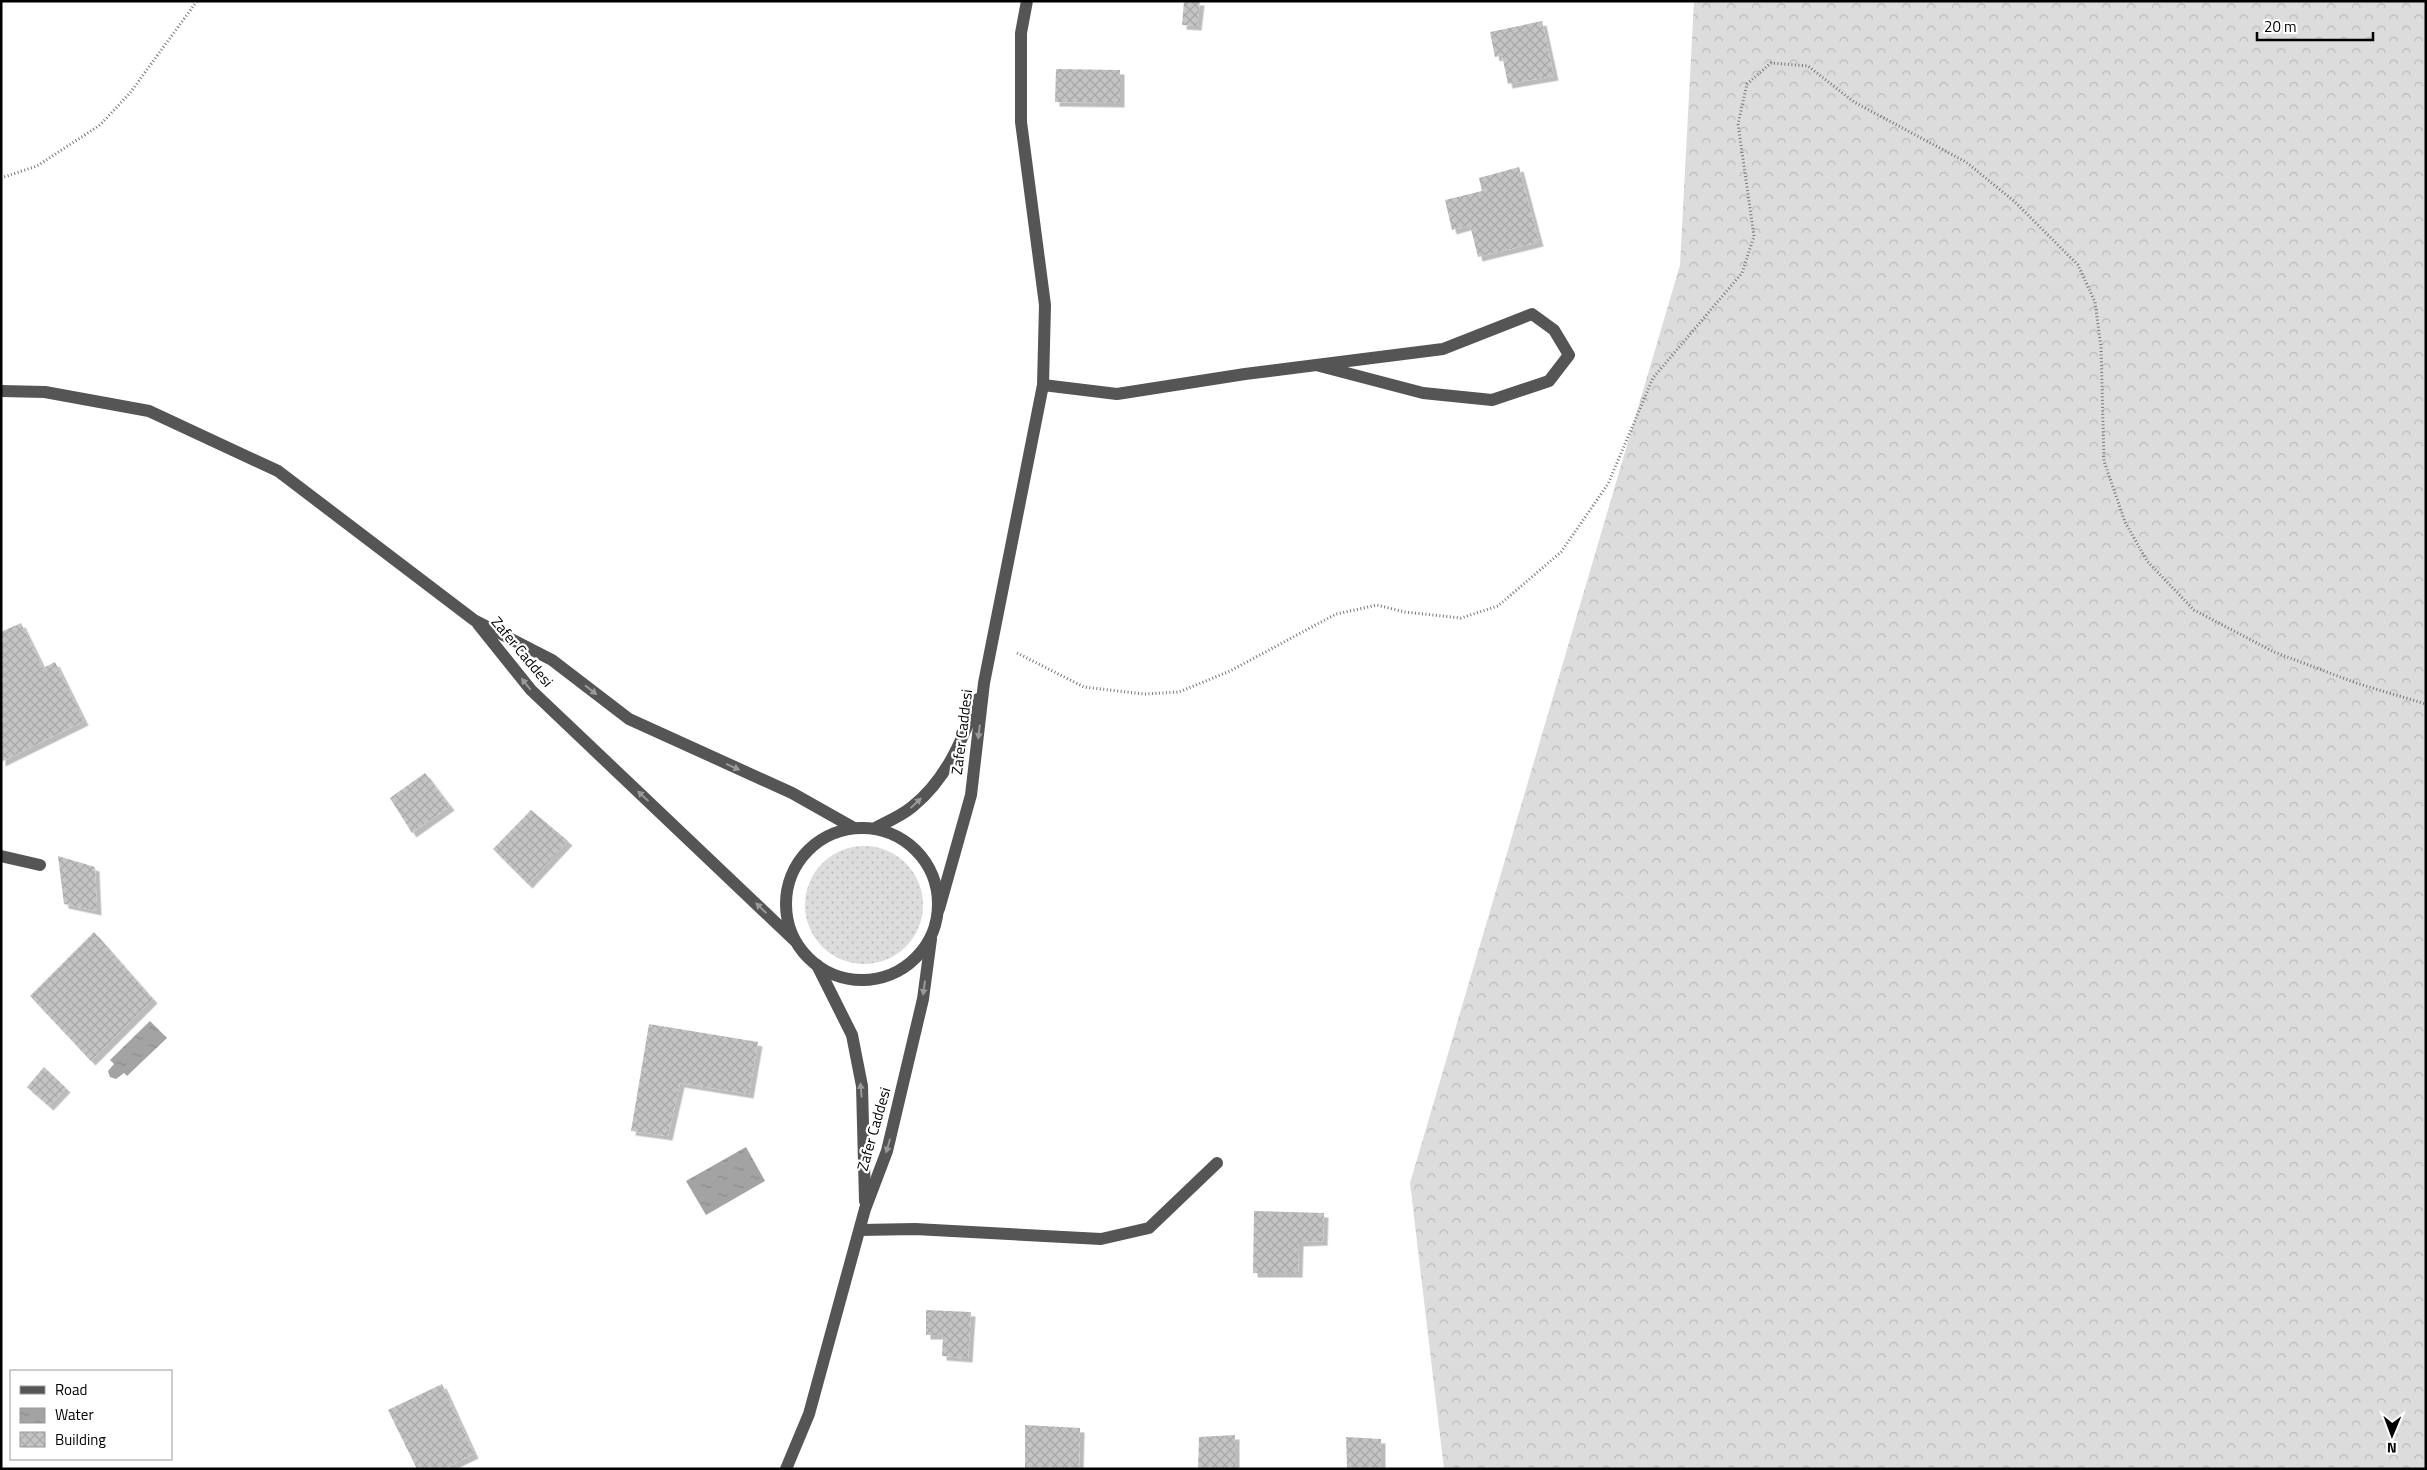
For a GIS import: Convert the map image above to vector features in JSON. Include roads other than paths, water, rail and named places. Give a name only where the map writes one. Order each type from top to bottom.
[{"type":"street","points":[[984,683],[1043,385],[1045,305],[1021,122],[1021,33],[1027,1]]},
{"type":"street","points":[[1043,385],[1117,394],[1316,365],[1443,349],[1532,314],[1554,330],[1569,355],[1549,381],[1492,400],[1423,393],[1316,365]]},
{"type":"street","points":[[1,391],[45,392],[149,411],[278,471],[474,620]]},
{"type":"street","name":"Zafer Caddesi","points":[[474,620],[552,660],[629,719],[792,794],[854,828]]},
{"type":"street","name":"Zafer Caddesi","points":[[474,620],[531,690],[796,942],[817,966],[852,1036],[862,1086],[866,1209]]},
{"type":"street","name":"Zafer Caddesi","points":[[875,828],[911,808],[939,780],[954,758],[984,683]]},
{"type":"street","name":"Zafer Caddesi","points":[[786,1469],[809,1414],[866,1209],[887,1151],[907,1074],[923,999],[931,939],[971,795],[984,683]]},
{"type":"street","name":"Zafer Caddesi","points":[[796,942],[787,916],[786,894],[792,874],[808,850],[836,832],[854,828],[875,828],[893,834],[920,853],[935,878],[939,908]]},
{"type":"street","points":[[1,856],[40,864]]},
{"type":"street","name":"Zafer Caddesi","points":[[817,966],[831,974],[856,980],[876,979],[907,966],[931,939]]},
{"type":"street","points":[[860,1230],[915,1229],[1101,1239],[1149,1228],[1217,1163]]},
{"type":"water","points":[[150,1021],[167,1038],[127,1076],[124,1073],[116,1079],[110,1077],[108,1071],[114,1064],[110,1060]]},
{"type":"water","points":[[746,1147],[765,1181],[706,1215],[686,1181]]}]
